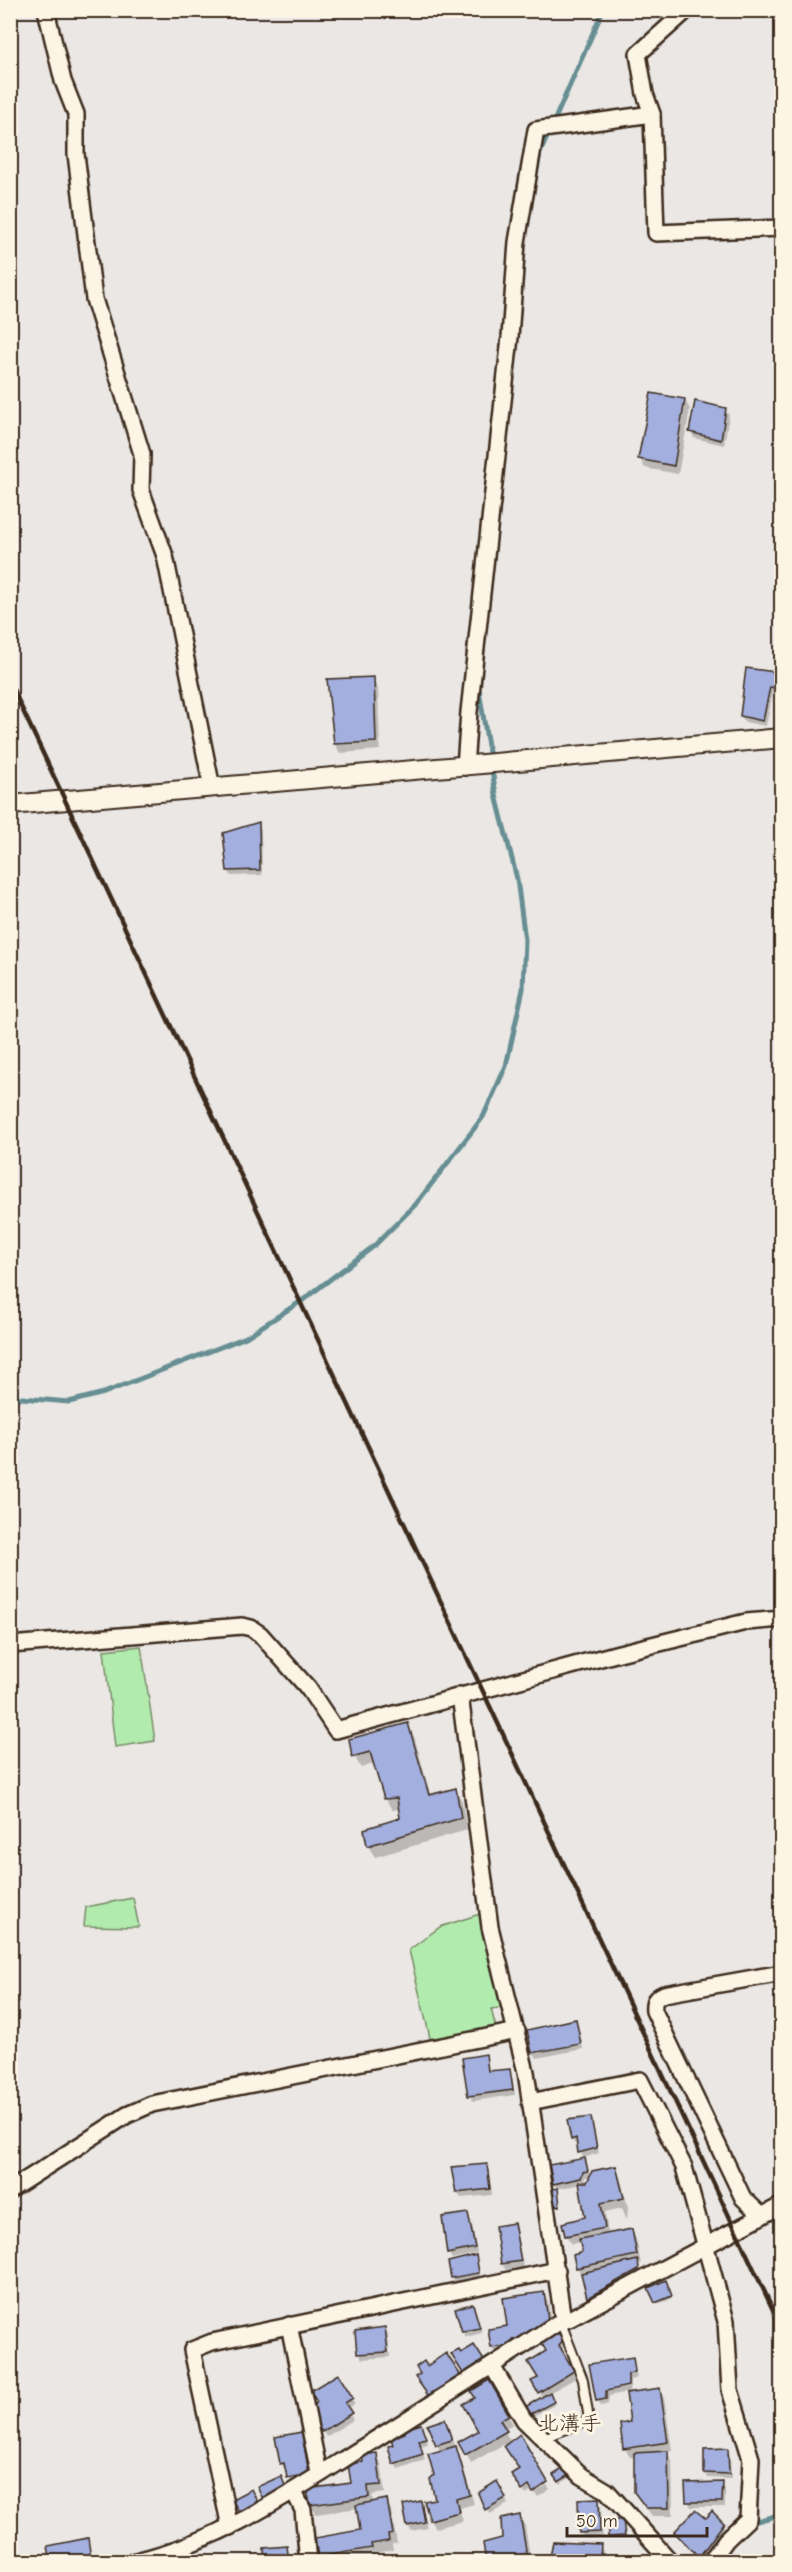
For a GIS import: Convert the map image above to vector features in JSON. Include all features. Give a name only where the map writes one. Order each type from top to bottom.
[{"type":"street","points":[[46,10],[63,81],[76,114],[76,154],[94,299],[142,454],[141,490],[165,556],[212,788]]},
{"type":"street","points":[[687,10],[638,54],[645,94],[652,114],[656,233],[782,228]]},
{"type":"street","points":[[469,766],[470,700],[510,337],[517,242],[536,130],[652,114]]},
{"type":"street","points":[[10,805],[334,775],[469,766],[782,738]]},
{"type":"street","points":[[10,1646],[242,1626],[251,1628],[260,1634],[308,1688],[336,1730],[460,1695],[735,1625],[782,1619]]},
{"type":"street","points":[[460,1695],[490,1928],[517,2031],[563,2320]]},
{"type":"street","points":[[761,2215],[743,2198],[654,2011],[653,2003],[656,1998],[664,1994],[782,1973]]},
{"type":"street","points":[[10,2190],[127,2115],[152,2104],[517,2031]]},
{"type":"street","points":[[530,2102],[640,2080],[684,2167],[726,2321],[730,2390],[751,2459],[748,2519],[726,2540],[710,2562]]},
{"type":"street","points":[[132,2562],[203,2540],[230,2528],[294,2492],[563,2320],[782,2205]]},
{"type":"street","points":[[230,2528],[192,2350],[212,2342],[289,2325],[556,2270]]},
{"type":"street","points":[[289,2325],[318,2468],[322,2473]]},
{"type":"street","points":[[492,2366],[524,2420],[582,2476],[607,2491],[671,2562]]},
{"type":"street","points":[[294,2492],[303,2510],[308,2562]]},
{"type":"lane","points":[[544,2438],[590,2420],[583,2380],[563,2328],[563,2320]]},
{"type":"green space","points":[[141,1646],[155,1741],[115,1747],[104,1650]]},
{"type":"green space","points":[[133,1898],[139,1927],[84,1926],[86,1907]]},
{"type":"green space","points":[[480,1914],[501,2008],[491,2009],[496,2028],[431,2042],[409,1950],[440,1927]]},
{"type":"building","points":[[651,393],[685,399],[674,466],[638,459]]},
{"type":"building","points":[[695,401],[726,408],[721,440],[689,432]]},
{"type":"building","points":[[746,668],[782,673],[782,689],[770,687],[763,721],[740,716]]},
{"type":"building","points":[[374,677],[376,742],[334,744],[327,679]]},
{"type":"building","points":[[259,822],[260,870],[227,871],[223,833]]},
{"type":"building","points":[[408,1723],[429,1795],[456,1788],[461,1818],[367,1846],[364,1829],[400,1818],[397,1798],[384,1799],[370,1752],[352,1757],[349,1739]]},
{"type":"building","points":[[576,2019],[581,2044],[532,2053],[527,2030]]},
{"type":"building","points":[[486,2054],[488,2071],[510,2069],[513,2090],[468,2096],[462,2058]]},
{"type":"building","points":[[591,2117],[597,2148],[578,2153],[576,2138],[571,2140],[567,2120]]},
{"type":"building","points":[[585,2158],[588,2171],[583,2172],[581,2178],[553,2184],[549,2165]]},
{"type":"building","points":[[487,2164],[490,2189],[456,2193],[451,2167]]},
{"type":"building","points":[[616,2166],[624,2198],[601,2203],[605,2228],[565,2236],[562,2223],[585,2217],[579,2182],[587,2182],[592,2171]]},
{"type":"building","points":[[558,2188],[560,2206],[554,2205],[553,2189]]},
{"type":"building","points":[[468,2213],[475,2248],[447,2254],[442,2217]]},
{"type":"building","points":[[514,2223],[521,2261],[501,2264],[495,2226]]},
{"type":"building","points":[[632,2229],[637,2255],[576,2268],[573,2255],[582,2252],[579,2239]]},
{"type":"building","points":[[476,2255],[479,2273],[451,2278],[448,2262]]},
{"type":"building","points":[[638,2260],[639,2269],[587,2298],[581,2273]]},
{"type":"building","points":[[666,2280],[672,2296],[655,2303],[648,2288]]},
{"type":"building","points":[[544,2292],[548,2320],[521,2338],[513,2340],[512,2345],[491,2348],[488,2329],[507,2326],[503,2298]]},
{"type":"building","points":[[473,2304],[480,2328],[462,2332],[455,2308]]},
{"type":"building","points":[[385,2327],[388,2352],[357,2354],[355,2331]]},
{"type":"building","points":[[558,2332],[563,2340],[559,2345],[574,2371],[538,2393],[531,2381],[538,2378],[528,2362],[546,2351],[541,2342]]},
{"type":"building","points":[[474,2345],[485,2362],[464,2375],[451,2354],[459,2350],[461,2353]]},
{"type":"building","points":[[446,2353],[461,2376],[430,2398],[415,2377],[420,2374],[416,2367],[424,2361],[427,2366]]},
{"type":"building","points":[[633,2357],[635,2372],[628,2374],[628,2386],[606,2391],[606,2399],[596,2401],[589,2364]]},
{"type":"building","points":[[338,2374],[353,2398],[345,2403],[352,2413],[322,2432],[313,2418],[312,2409],[317,2402],[310,2391]]},
{"type":"building","points":[[489,2380],[509,2415],[500,2420],[507,2431],[465,2455],[458,2442],[478,2431],[463,2404],[475,2398],[471,2391]]},
{"type":"building","points":[[660,2388],[668,2442],[623,2449],[620,2424],[630,2422],[626,2393]]},
{"type":"building","points":[[550,2392],[554,2402],[529,2415],[525,2407]]},
{"type":"building","points":[[445,2419],[452,2440],[436,2445],[427,2425]]},
{"type":"building","points":[[421,2424],[426,2438],[419,2440],[423,2454],[393,2464],[388,2446],[393,2445],[391,2438],[405,2433],[405,2429]]},
{"type":"building","points":[[302,2432],[309,2474],[287,2478],[284,2463],[280,2464],[275,2437]]},
{"type":"building","points":[[520,2434],[548,2482],[533,2493],[529,2486],[522,2491],[511,2474],[519,2469],[504,2446]]},
{"type":"building","points":[[456,2446],[470,2495],[456,2499],[459,2512],[430,2520],[424,2501],[435,2499],[430,2479],[434,2475],[428,2454]]},
{"type":"building","points":[[728,2448],[729,2474],[704,2473],[704,2449]]},
{"type":"building","points":[[668,2451],[669,2508],[646,2508],[634,2492],[634,2453]]},
{"type":"building","points":[[377,2453],[381,2485],[368,2486],[369,2497],[310,2505],[307,2489],[351,2483],[348,2464],[363,2462],[362,2455]]},
{"type":"building","points":[[569,2465],[574,2473],[558,2482],[553,2475]]},
{"type":"building","points":[[281,2476],[287,2490],[264,2501],[257,2487]]},
{"type":"building","points":[[497,2481],[506,2498],[485,2510],[478,2493]]},
{"type":"building","points":[[723,2482],[722,2502],[686,2502],[685,2483]]},
{"type":"building","points":[[251,2489],[259,2505],[240,2514],[232,2499]]},
{"type":"building","points":[[599,2498],[600,2532],[579,2533],[578,2499]]},
{"type":"building","points":[[387,2499],[393,2534],[388,2535],[389,2541],[371,2544],[372,2548],[318,2557],[315,2538],[360,2530],[356,2505]]},
{"type":"building","points":[[421,2501],[425,2522],[407,2526],[403,2505]]},
{"type":"building","points":[[695,2510],[705,2518],[712,2511],[724,2523],[699,2557],[674,2532]]},
{"type":"building","points":[[520,2515],[528,2562],[486,2562],[483,2543],[502,2538],[501,2519]]},
{"type":"building","points":[[608,2520],[623,2520],[625,2536],[608,2537]]},
{"type":"building","points":[[88,2538],[91,2559],[51,2562],[48,2546]]},
{"type":"building","points":[[553,2542],[601,2544],[600,2559],[550,2557]]},
{"type":"building","points":[[287,2546],[289,2562],[265,2562],[264,2548]]},
{"type":"building","points":[[397,2555],[398,2562],[361,2562],[361,2560]]},
{"type":"waterway","points":[[537,169],[540,153],[603,10]]},
{"type":"waterway","points":[[10,1397],[69,1402],[104,1393],[246,1337],[303,1300],[374,1246],[416,1204],[483,1117],[506,1066],[523,989],[525,940],[517,879],[496,795],[478,684]]},
{"type":"waterway","points":[[757,2521],[782,2514]]},
{"type":"railway","points":[[10,683],[782,2329]]},
{"type":"district","name":"北溝手","points":[[570,2423]]}]
